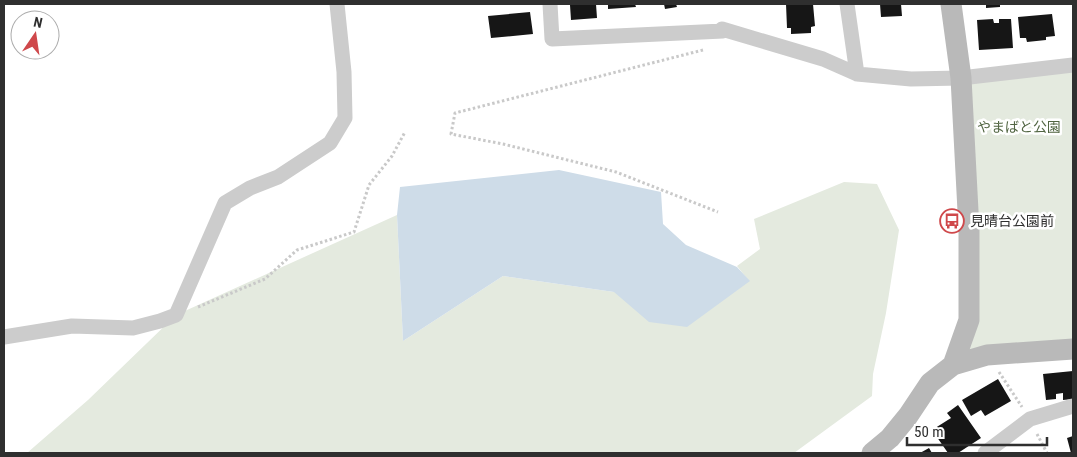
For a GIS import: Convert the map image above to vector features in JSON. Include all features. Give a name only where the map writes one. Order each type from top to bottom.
[{"type":"street","points":[[4,337],[72,326],[133,328],[176,316],[225,204],[250,188],[278,177],[330,143],[345,118],[344,72],[337,4]]},
{"type":"street","points":[[550,4],[552,39],[722,30],[823,59],[857,74],[911,79],[961,78],[1073,64]]},
{"type":"street","points":[[847,4],[857,74]]},
{"type":"street","points":[[951,4],[961,78],[969,230],[969,320],[953,365]]},
{"type":"street","points":[[872,453],[890,438],[908,416],[930,383],[953,365],[987,355],[1073,349]]},
{"type":"street","points":[[984,453],[1030,419],[1073,406]]},
{"type":"path","points":[[706,49],[455,113],[450,134],[503,144],[616,172],[718,212]]},
{"type":"path","points":[[176,316],[265,279],[297,250],[354,232],[369,185],[392,156],[405,132]]},
{"type":"path","points":[[987,355],[1030,419],[1047,453]]},
{"type":"green space","name":"やまばと公園","points":[[1073,65],[1073,349],[953,365],[969,320],[961,78]]},
{"type":"green space","points":[[844,182],[877,184],[899,230],[886,313],[873,374],[872,396],[794,453],[27,453],[88,400],[176,315],[397,215],[403,341],[503,276],[614,292],[749,281],[737,266],[760,249],[754,219]]},
{"type":"shaded area","points":[[559,170],[661,192],[663,224],[686,245],[737,267],[750,281],[687,327],[649,322],[614,292],[503,276],[403,341],[397,215],[400,187]]},
{"type":"building","points":[[596,4],[597,18],[571,20],[570,5]]},
{"type":"building","points":[[608,4],[635,4],[636,7],[608,9]]},
{"type":"building","points":[[664,4],[676,4],[677,7],[665,9]]},
{"type":"building","points":[[786,4],[813,4],[815,26],[811,27],[811,33],[791,34],[791,28],[787,28]]},
{"type":"building","points":[[880,4],[901,4],[902,16],[881,17]]},
{"type":"building","points":[[986,4],[1000,4],[1000,7],[986,8]]},
{"type":"building","points":[[530,12],[533,34],[491,38],[488,16]]},
{"type":"building","points":[[1052,14],[1055,36],[1046,37],[1046,40],[1027,42],[1026,38],[1020,38],[1018,17]]},
{"type":"building","points":[[993,19],[994,23],[999,23],[999,19],[1011,19],[1013,48],[979,50],[977,20]]},
{"type":"building","points":[[1073,371],[1073,399],[1063,400],[1063,393],[1056,394],[1056,399],[1046,400],[1043,374]]},
{"type":"building","points":[[998,379],[1011,401],[985,416],[981,410],[971,416],[962,400]]},
{"type":"building","points":[[958,405],[981,438],[958,453],[948,453],[932,430],[951,418],[947,413]]},
{"type":"building","points":[[1073,436],[1073,453],[1071,453],[1067,438]]},
{"type":"building","points":[[929,448],[932,453],[920,453]]},
{"type":"place","name":"見晴台公園前","points":[[952,221]]}]
